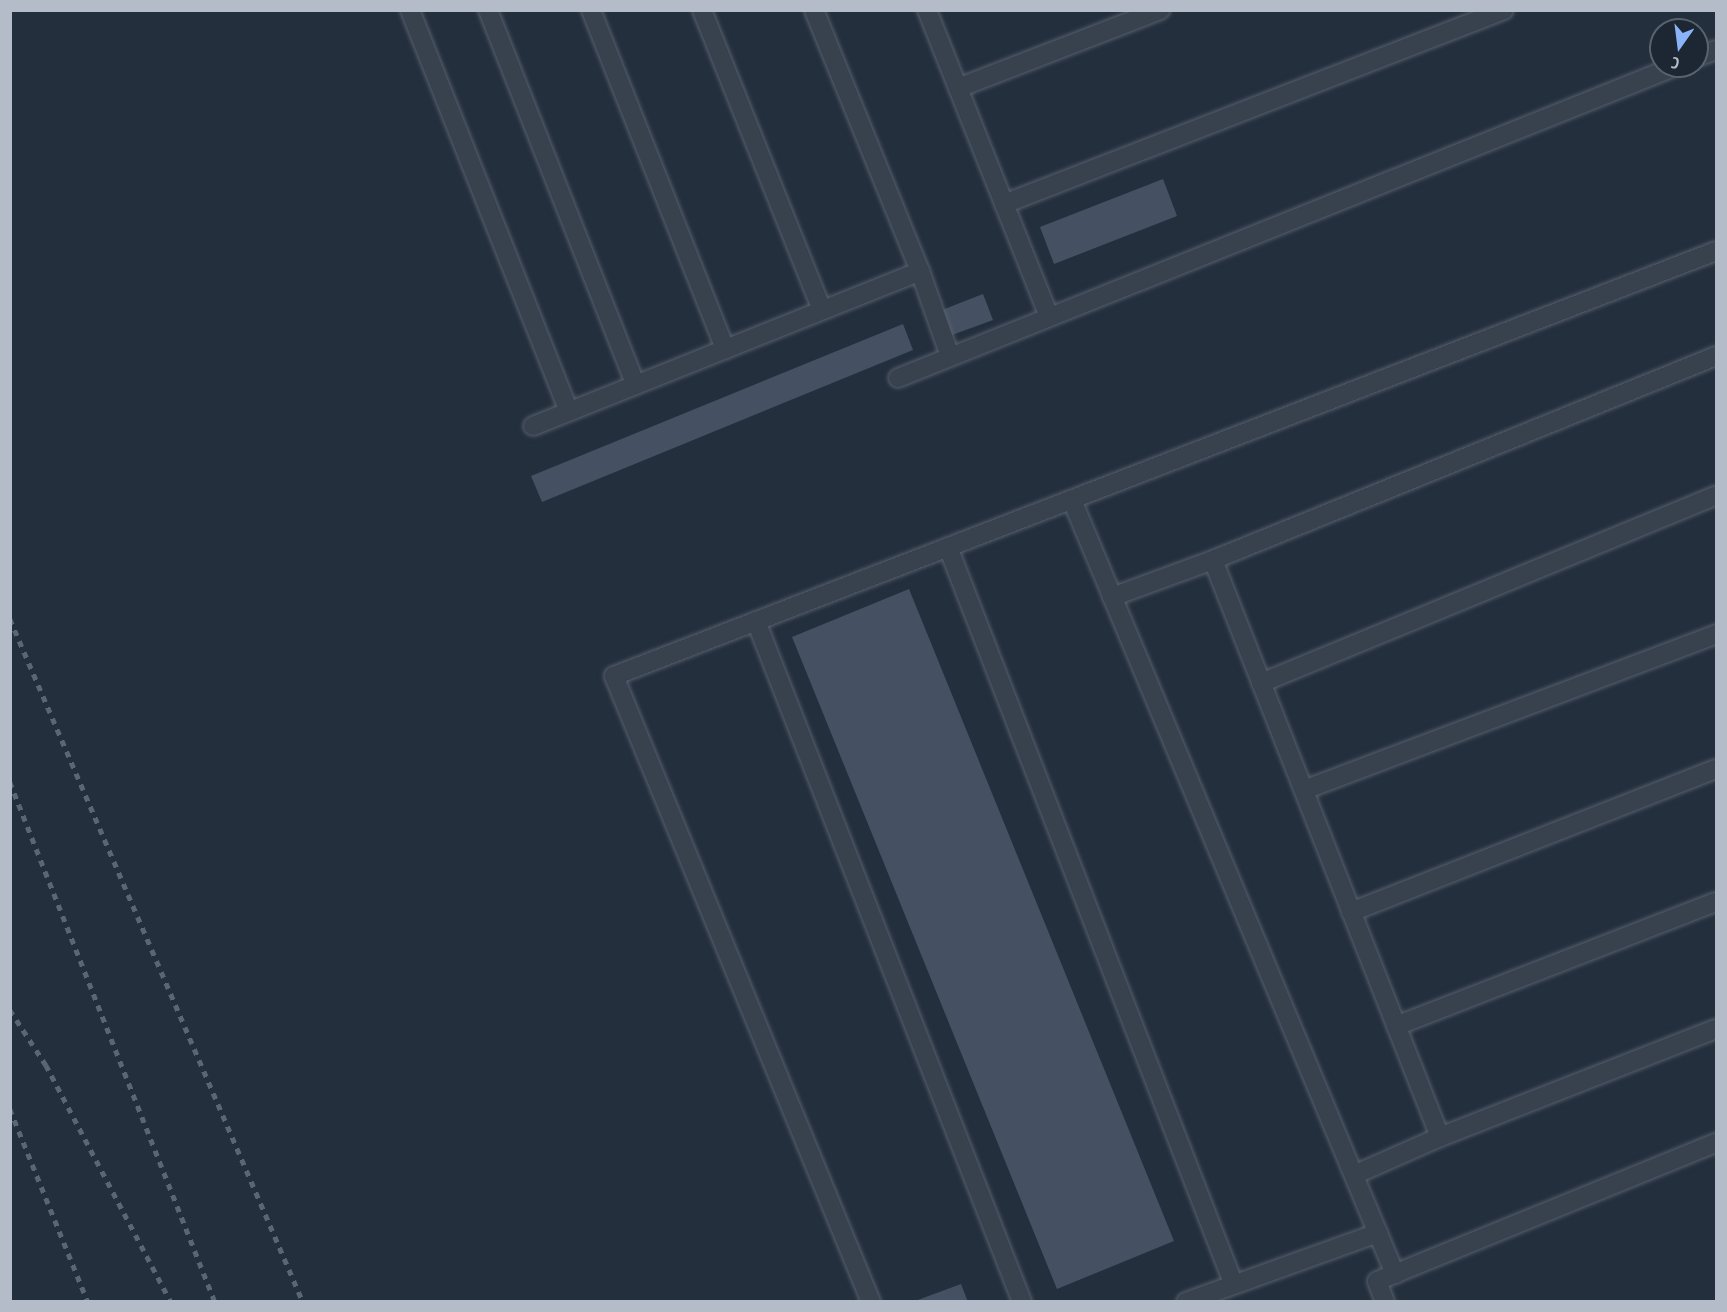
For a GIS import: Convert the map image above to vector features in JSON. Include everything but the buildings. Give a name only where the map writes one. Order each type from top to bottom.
[{"type":"lane","points":[[410,10],[570,411]]},
{"type":"lane","points":[[488,10],[636,385]]},
{"type":"lane","points":[[591,10],[725,349]]},
{"type":"lane","points":[[702,10],[822,310]]},
{"type":"lane","points":[[814,10],[920,271],[950,356]]},
{"type":"lane","points":[[927,10],[1049,317]]},
{"type":"lane","points":[[958,88],[1161,10]]},
{"type":"lane","points":[[1004,204],[1504,10]]},
{"type":"lane","points":[[898,378],[1649,77]]},
{"type":"lane","points":[[872,1302],[614,676],[1716,251]]},
{"type":"lane","points":[[533,426],[920,271]]},
{"type":"lane","points":[[1112,597],[1213,560],[1716,356]]},
{"type":"lane","points":[[1261,683],[1716,495]]},
{"type":"lane","points":[[1072,500],[1395,1274]]},
{"type":"lane","points":[[948,547],[1234,1285]]},
{"type":"lane","points":[[1213,560],[1440,1137]]},
{"type":"lane","points":[[756,621],[1022,1302]]},
{"type":"lane","points":[[1304,790],[1716,634]]},
{"type":"lane","points":[[1351,912],[1716,770]]},
{"type":"lane","points":[[1396,1026],[1716,902]]},
{"type":"lane","points":[[1354,1175],[1440,1137],[1716,1029]]},
{"type":"lane","points":[[1385,1302],[1377,1281],[1716,1143]]},
{"type":"lane","points":[[1186,1302],[1378,1233]]},
{"type":"railway","points":[[10,619],[303,1302]]},
{"type":"railway","points":[[10,782],[215,1302]]},
{"type":"railway","points":[[10,1010],[46,1065],[171,1302]]},
{"type":"railway","points":[[10,1109],[88,1302]]}]
